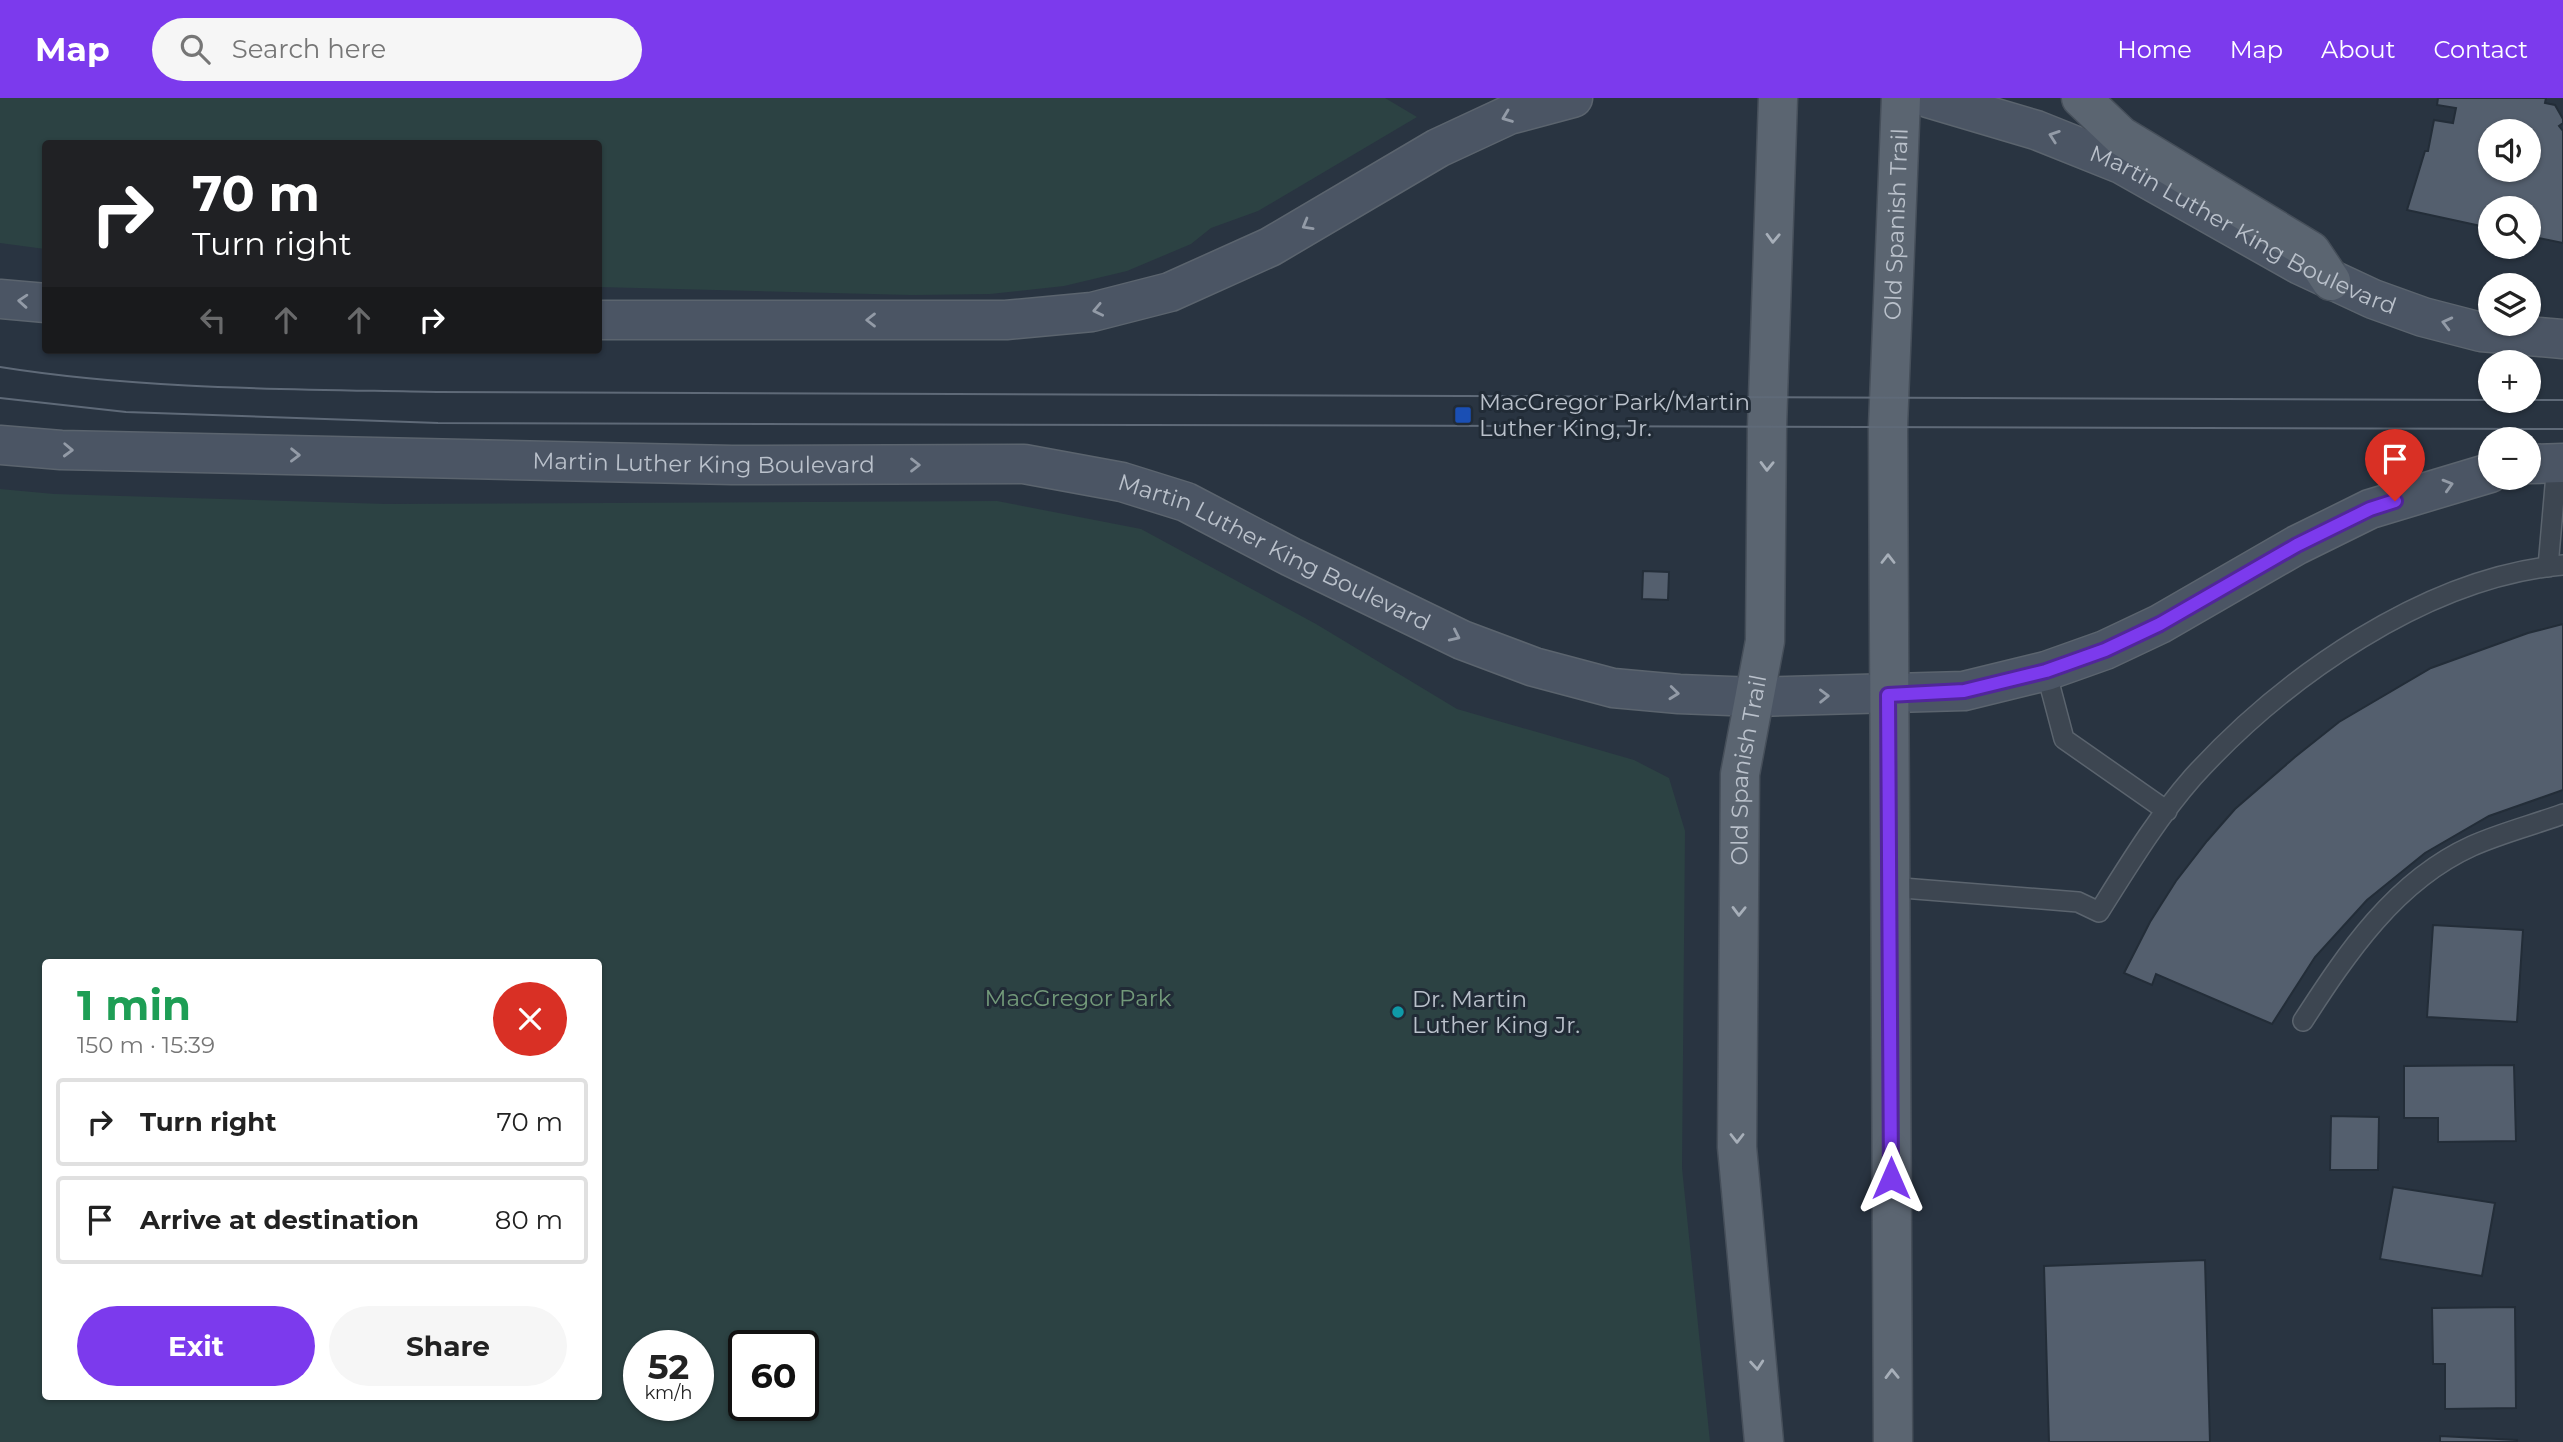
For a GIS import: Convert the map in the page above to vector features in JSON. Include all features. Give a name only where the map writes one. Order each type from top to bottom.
[{"type":"main road","points":[[602,320],[1006,320],[1091,312],[1171,292],[1270,247],[1438,148],[1509,115],[1573,98]]},
{"type":"main road","name":"Old Spanish Trail","points":[[1764,1442],[1737,1147],[1740,774],[1765,641],[1767,427],[1778,98]]},
{"type":"main road","name":"Old Spanish Trail","points":[[1893,1442],[1888,417],[1901,98]]},
{"type":"main road","name":"Martin Luther King Boulevard","points":[[1928,98],[2060,138],[2121,164],[2332,281],[2423,317],[2481,332],[2563,340]]},
{"type":"main road","points":[[2081,98],[2121,136],[2312,251],[2332,281]]},
{"type":"main road","points":[[0,299],[42,303]]},
{"type":"main road","name":"Martin Luther King Boulevard","points":[[0,445],[61,450],[732,465],[1024,464],[1122,482],[1186,502],[1292,558],[1462,640],[1534,667],[1613,688],[1756,697],[1964,691],[2046,671],[2105,650],[2160,624],[2297,545],[2370,509],[2478,477]]},
{"type":"lane","points":[[1890,887],[2078,902],[2099,912],[2144,842],[2192,779],[2241,729],[2306,674],[2366,635],[2427,604],[2488,579],[2555,566],[2550,463]]},
{"type":"lane","points":[[2046,671],[2064,739],[2167,811]]},
{"type":"lane","points":[[2303,1021],[2363,934],[2400,894],[2435,868],[2472,846],[2563,814]]},
{"type":"green space","points":[[0,98],[1385,98],[1417,117],[1258,211],[1211,228],[1191,244],[1127,271],[1064,286],[990,294],[912,295],[602,287],[602,140],[42,140],[42,249],[0,243]]},
{"type":"green space","name":"MacGregor Park","points":[[0,489],[54,494],[386,504],[997,501],[1141,529],[1316,624],[1457,709],[1634,760],[1669,778],[1685,831],[1682,1168],[1710,1442],[0,1442]]},
{"type":"building","points":[[2438,98],[2546,98],[2545,103],[2555,105],[2563,119],[2559,126],[2563,131],[2563,243],[2541,238],[2541,196],[2478,196],[2478,225],[2407,210],[2425,151],[2428,151],[2434,120],[2453,123],[2456,108],[2437,105]]},
{"type":"building","points":[[1643,571],[1669,572],[1668,600],[1642,599]]},
{"type":"building","points":[[2563,624],[2563,790],[2489,816],[2425,853],[2367,900],[2315,957],[2272,1024],[2156,974],[2152,985],[2124,973],[2150,922],[2176,881],[2207,841],[2235,809],[2339,722],[2431,668],[2528,633]]},
{"type":"building","points":[[2433,925],[2523,930],[2517,1022],[2427,1017]]},
{"type":"building","points":[[2514,1065],[2516,1141],[2438,1142],[2438,1118],[2404,1118],[2404,1066]]},
{"type":"building","points":[[2331,1116],[2379,1117],[2378,1170],[2330,1170]]},
{"type":"building","points":[[2393,1187],[2495,1203],[2482,1276],[2380,1259]]},
{"type":"building","points":[[2205,1260],[2210,1442],[2049,1442],[2044,1266]]},
{"type":"building","points":[[2515,1307],[2516,1408],[2445,1409],[2445,1364],[2433,1364],[2432,1308]]},
{"type":"building","points":[[2440,1436],[2517,1440],[2517,1442],[2440,1442]]},
{"type":"tram line","points":[[0,367],[54,375],[163,384],[437,392],[2478,400]]},
{"type":"tram line","points":[[0,398],[126,412],[438,423],[2563,429]]},
{"type":"tram line","points":[[2541,400],[2563,400]]},
{"type":"place","name":"MacGregor Park/Martin Luther King, Jr.","points":[[1463,415]]},
{"type":"place","name":"Dr. Martin Luther King Jr.","points":[[1398,1012]]},
{"type":"route","points":[[1891,1178],[1888,695],[1964,691],[2046,671],[2105,650],[2160,624],[2297,545],[2370,509],[2395,501]]}]
